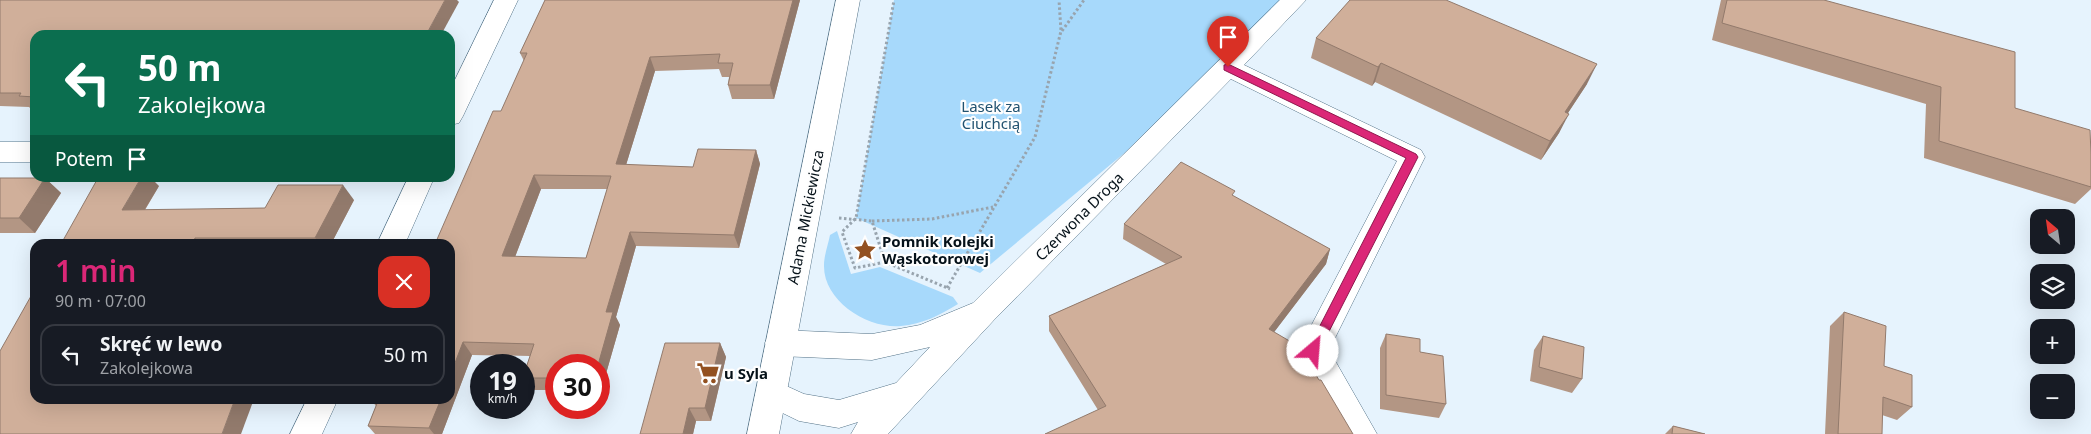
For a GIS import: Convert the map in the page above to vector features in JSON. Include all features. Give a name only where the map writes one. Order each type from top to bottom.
[{"type":"street","points":[[455,106],[506,0]]},
{"type":"street","name":"Adama Mickiewicza","points":[[763,434],[848,0]]},
{"type":"street","name":"Czerwona Droga","points":[[867,434],[909,393],[984,311],[1294,0]]},
{"type":"street","points":[[1228,67],[1412,157],[1313,351],[1362,434]]},
{"type":"street","points":[[0,152],[30,152]]},
{"type":"street","points":[[393,239],[419,182]]},
{"type":"street","points":[[780,343],[872,347],[924,337],[984,311]]},
{"type":"street","points":[[771,392],[798,407],[838,414],[909,393]]},
{"type":"street","points":[[306,434],[320,404]]},
{"type":"path","points":[[894,0],[856,218],[842,232],[855,268],[885,262],[946,288],[1035,137],[1061,31],[1059,0]]},
{"type":"path","points":[[1061,31],[1084,0]]},
{"type":"path","points":[[856,218],[872,221],[914,222],[957,216],[993,207]]},
{"type":"path","points":[[872,221],[885,262]]},
{"type":"green space","name":"Lasek za Ciuchcią","points":[[894,0],[1294,0],[1228,67],[980,273],[856,218]]},
{"type":"green space","points":[[837,231],[851,274],[880,267],[953,297],[958,304],[931,318],[909,325],[888,326],[862,318],[839,301],[831,290],[826,278],[824,265],[826,250],[830,235]]},
{"type":"building","points":[[0,0],[445,0],[429,30],[30,30],[30,97],[19,96],[21,93],[0,93]]},
{"type":"building","points":[[545,0],[793,0],[770,85],[728,85],[733,63],[718,63],[720,54],[650,57],[616,164],[693,167],[698,149],[756,150],[734,235],[630,232],[606,312],[613,312],[601,354],[545,354],[545,378],[535,378],[535,354],[531,354],[534,344],[463,342],[455,363],[455,239],[437,239],[493,111],[501,111],[527,53],[520,53]],"holes":[[[534,175],[611,176],[586,258],[502,256]]]},
{"type":"building","points":[[1350,0],[1446,0],[1597,64],[1565,112],[1569,114],[1550,141],[1381,63],[1378,67],[1316,38]]},
{"type":"building","points":[[1727,0],[1824,0],[2015,52],[2015,108],[2090,130],[2091,187],[1939,141],[1941,87],[1722,23]]},
{"type":"building","points":[[1181,162],[1235,191],[1232,195],[1330,249],[1269,329],[1298,346],[1353,434],[1045,434],[1106,406],[1049,316],[1182,257],[1124,224]]},
{"type":"building","points":[[0,178],[30,178],[30,182],[42,182],[19,218],[0,218]]},
{"type":"building","points":[[96,182],[139,182],[122,210],[265,208],[278,185],[343,185],[315,238],[64,239]]},
{"type":"building","points":[[30,298],[30,404],[233,404],[222,434],[0,434],[0,351]]},
{"type":"building","points":[[1844,312],[1886,326],[1884,366],[1912,375],[1912,407],[1883,397],[1882,434],[1838,434]]},
{"type":"building","points":[[1386,334],[1420,339],[1420,352],[1443,356],[1446,404],[1386,395]]},
{"type":"building","points":[[1543,336],[1584,347],[1582,379],[1539,367]]},
{"type":"building","points":[[665,343],[720,343],[705,408],[689,408],[683,434],[640,434]]},
{"type":"building","points":[[377,404],[439,404],[429,428],[368,426]]},
{"type":"building","points":[[1673,426],[1705,434],[1672,434]]},
{"type":"place","name":"Pomnik Kolejki Wąskotorowej","points":[[865,250]]},
{"type":"place","name":"u Syla","points":[[708,373]]},
{"type":"route","points":[[1228,67],[1412,157],[1313,351]]}]
